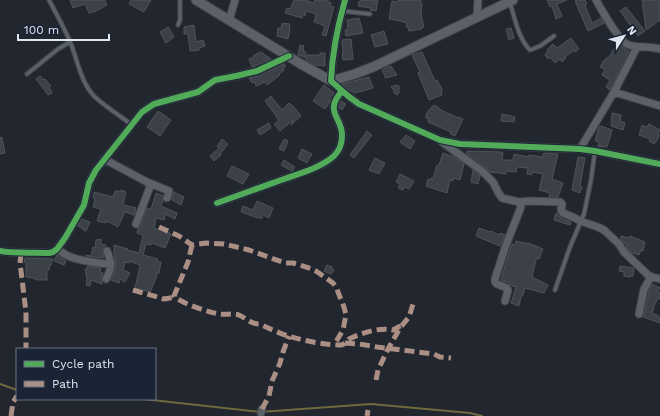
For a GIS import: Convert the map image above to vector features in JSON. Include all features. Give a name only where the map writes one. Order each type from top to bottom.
[{"type":"street","points":[[196,0],[331,81],[359,104],[440,140],[482,171],[494,182],[502,198],[519,202],[560,202],[562,204],[561,212],[604,230],[619,244],[624,252],[651,277],[660,279]]},
{"type":"street","points":[[229,21],[235,0]]},
{"type":"street","points":[[331,81],[340,18],[345,0]]},
{"type":"street","points":[[477,17],[478,0]]},
{"type":"street","points":[[596,0],[615,31],[626,44],[637,47],[653,47],[660,49]]},
{"type":"street","points":[[331,81],[373,67],[511,1]]},
{"type":"street","points":[[580,149],[614,92],[637,47]]},
{"type":"street","points":[[0,251],[11,253],[53,252],[57,249],[84,205],[89,182],[96,170],[142,112],[154,104],[198,92],[215,80],[258,71],[289,56]]},
{"type":"street","points":[[217,203],[306,172],[334,156],[340,145],[342,131],[334,114],[334,105],[337,97],[342,91]]},
{"type":"street","points":[[614,92],[660,106]]},
{"type":"street","points":[[440,140],[460,144],[580,149],[660,164]]},
{"type":"street","points":[[104,159],[151,184],[169,190],[167,198]]},
{"type":"street","points":[[136,224],[151,184]]},
{"type":"street","points":[[505,301],[508,290],[507,288],[497,284],[495,279],[506,245],[521,207],[519,202]]},
{"type":"street","points":[[57,249],[65,255],[72,257],[96,263],[111,264]]},
{"type":"street","points":[[106,280],[111,264],[107,251]]},
{"type":"street","points":[[639,314],[644,289],[651,277]]},
{"type":"lane","points":[[49,0],[70,42],[82,77],[89,89],[95,97],[132,125]]},
{"type":"lane","points":[[178,25],[180,20],[180,0]]},
{"type":"lane","points":[[511,1],[517,26],[525,44],[530,50],[540,46],[554,36]]},
{"type":"lane","points":[[342,11],[370,14]]},
{"type":"lane","points":[[28,74],[58,49],[70,42]]},
{"type":"lane","points":[[555,290],[570,247],[584,214],[595,151]]},
{"type":"building","points":[[70,0],[105,0],[107,5],[89,13],[85,4],[73,8]]},
{"type":"building","points":[[131,0],[151,0],[144,12],[129,4]]},
{"type":"building","points":[[294,0],[305,0],[314,3],[315,0],[328,0],[328,2],[331,3],[330,6],[334,7],[326,36],[322,35],[325,26],[314,22],[316,14],[306,11],[305,16],[303,15],[302,18],[285,13],[287,8],[290,9]]},
{"type":"building","points":[[378,0],[376,11],[370,10],[371,8],[358,6],[359,1]]},
{"type":"building","points":[[398,0],[421,0],[421,14],[424,27],[421,28],[422,29],[409,31],[406,22],[389,19],[392,1],[398,2]]},
{"type":"building","points":[[547,0],[567,0],[557,4],[562,16],[556,19],[552,6],[550,7]]},
{"type":"building","points":[[585,0],[587,4],[585,5],[592,23],[601,18],[604,23],[588,31],[575,1]]},
{"type":"building","points":[[642,0],[660,0],[660,20],[646,30]]},
{"type":"building","points":[[626,7],[645,31],[638,36],[620,11]]},
{"type":"building","points":[[359,18],[363,33],[346,36],[345,30],[348,29],[347,20]]},
{"type":"building","points":[[282,23],[290,24],[288,39],[277,36],[278,28],[281,28]]},
{"type":"building","points":[[194,25],[196,42],[203,40],[205,46],[199,48],[199,50],[190,51],[188,34],[184,34],[184,27]]},
{"type":"building","points":[[168,27],[174,37],[166,43],[160,32]]},
{"type":"building","points":[[511,28],[514,38],[509,40],[506,29]]},
{"type":"building","points":[[384,31],[388,44],[375,47],[371,35]]},
{"type":"building","points":[[571,38],[579,49],[565,57],[566,58],[562,62],[560,59],[555,63],[550,57],[548,59],[545,55],[548,51],[547,50],[553,44],[557,48]]},
{"type":"building","points":[[351,39],[353,59],[343,60],[342,40]]},
{"type":"building","points":[[618,44],[629,51],[610,90],[606,87],[610,80],[602,75],[605,69],[600,67]]},
{"type":"building","points":[[300,45],[304,46],[303,51],[306,52],[305,57],[298,55]]},
{"type":"building","points":[[261,52],[271,59],[252,67],[249,59]]},
{"type":"building","points":[[422,52],[435,81],[437,80],[442,89],[442,95],[429,100],[418,73],[420,72],[412,55]]},
{"type":"building","points":[[320,53],[325,53],[325,66],[314,65],[305,59],[307,55],[320,55]]},
{"type":"building","points":[[284,64],[286,66],[279,74],[280,75],[267,85],[265,82],[256,86],[255,82],[252,83],[249,78],[259,76]]},
{"type":"building","points":[[391,66],[397,75],[385,78],[382,70]]},
{"type":"building","points":[[40,76],[51,86],[49,87],[52,93],[48,95],[36,79]]},
{"type":"building","points":[[369,77],[373,88],[355,93],[342,84]]},
{"type":"building","points":[[324,85],[334,93],[329,99],[331,100],[325,109],[313,101]]},
{"type":"building","points":[[395,85],[399,86],[399,93],[397,95],[391,87]]},
{"type":"building","points":[[271,96],[282,110],[289,103],[301,116],[291,125],[293,120],[280,131],[274,124],[279,121],[265,101]]},
{"type":"building","points":[[341,101],[346,104],[342,110],[339,108]]},
{"type":"building","points":[[434,105],[439,109],[463,119],[455,136],[450,134],[451,132],[428,122],[429,119],[426,118],[426,115]]},
{"type":"building","points":[[158,111],[171,120],[160,136],[147,127]]},
{"type":"building","points":[[612,113],[621,115],[620,121],[625,123],[623,130],[611,126]]},
{"type":"building","points":[[502,114],[515,117],[514,122],[501,121]]},
{"type":"building","points":[[269,123],[271,128],[260,135],[257,130]]},
{"type":"building","points":[[649,124],[660,130],[658,133],[659,137],[654,144],[649,141],[650,139],[639,135],[642,125],[647,127]]},
{"type":"building","points":[[601,126],[612,130],[607,147],[598,146],[599,142],[595,141],[599,127]]},
{"type":"building","points":[[367,131],[372,135],[354,158],[350,155]]},
{"type":"building","points":[[406,135],[415,141],[410,149],[400,142]]},
{"type":"building","points":[[2,137],[5,153],[0,154],[0,138]]},
{"type":"building","points":[[222,139],[228,144],[220,154],[221,155],[214,161],[210,156],[219,148],[217,146]]},
{"type":"building","points":[[284,139],[288,141],[284,151],[279,149]]},
{"type":"building","points":[[302,149],[312,154],[307,163],[298,158]]},
{"type":"building","points":[[467,151],[502,152],[502,160],[513,160],[514,154],[529,157],[529,155],[542,157],[544,153],[558,154],[552,179],[563,183],[558,197],[549,197],[550,193],[539,190],[543,174],[532,172],[532,175],[527,174],[528,168],[517,167],[516,172],[506,171],[506,174],[490,172],[467,154]]},
{"type":"building","points":[[443,153],[454,157],[464,164],[460,180],[453,178],[453,181],[450,180],[447,193],[426,186],[428,179],[433,179],[437,165],[439,165]]},
{"type":"building","points":[[578,157],[585,158],[580,193],[572,190]]},
{"type":"building","points":[[375,158],[385,163],[379,174],[369,170]]},
{"type":"building","points":[[284,160],[295,167],[292,171],[281,165]]},
{"type":"building","points":[[232,166],[249,174],[243,184],[227,176]]},
{"type":"building","points":[[473,170],[480,176],[478,184],[471,182]]},
{"type":"building","points":[[400,174],[414,181],[409,189],[404,187],[403,190],[398,188],[400,184],[396,182]]},
{"type":"building","points":[[117,190],[120,192],[121,190],[126,192],[124,205],[136,208],[134,215],[125,212],[118,227],[107,221],[106,223],[97,221],[101,209],[93,207],[95,199],[93,198],[94,192],[113,197],[115,191],[117,192]]},
{"type":"building","points":[[174,192],[184,197],[181,205],[172,200]]},
{"type":"building","points":[[156,193],[163,196],[161,206],[177,213],[175,219],[165,214],[164,220],[156,218],[154,228],[171,234],[165,248],[152,243],[151,245],[146,244],[143,255],[158,259],[157,261],[161,262],[159,273],[157,273],[150,292],[135,288],[140,265],[129,261],[129,263],[125,262],[123,270],[130,273],[125,282],[120,279],[119,283],[111,280],[116,265],[114,245],[139,253],[143,235],[137,233],[138,228],[141,226],[147,208],[151,209]]},
{"type":"building","points":[[257,201],[273,208],[269,218],[263,215],[261,219],[259,217],[258,218],[241,212],[243,206],[253,210]]},
{"type":"building","points":[[556,213],[561,218],[571,222],[570,225],[554,220]]},
{"type":"building","points":[[82,219],[90,222],[86,231],[78,226]]},
{"type":"building","points":[[479,228],[499,235],[500,233],[505,235],[500,246],[476,236]]},
{"type":"building","points":[[621,236],[629,238],[630,236],[645,242],[643,251],[641,250],[639,255],[632,253],[626,246],[627,244],[621,239]]},
{"type":"building","points":[[101,239],[101,244],[106,245],[102,250],[104,256],[103,258],[86,256],[91,256],[93,247],[95,248],[96,240]]},
{"type":"building","points":[[516,241],[531,244],[543,249],[539,259],[537,258],[536,260],[532,277],[548,285],[544,293],[525,288],[519,306],[511,303],[516,287],[501,280],[512,244],[515,245]]},
{"type":"building","points":[[57,255],[66,261],[64,265],[54,261]]},
{"type":"building","points":[[25,258],[53,259],[49,270],[47,270],[47,280],[37,280],[26,277],[26,262],[24,262]]},
{"type":"building","points":[[327,265],[332,267],[334,270],[331,274],[324,271]]},
{"type":"building","points":[[87,266],[101,268],[100,272],[103,273],[101,279],[102,284],[91,280],[90,286],[86,285],[87,279],[85,269],[87,269]]},
{"type":"building","points":[[620,266],[634,268],[633,276],[624,276],[624,272],[619,271]]},
{"type":"building","points":[[652,284],[660,288],[657,292],[660,293],[660,299],[658,298],[652,313],[659,316],[660,323],[643,317]]},
{"type":"waterway","points":[[0,384],[16,390]]},
{"type":"waterway","points":[[152,400],[260,412],[371,404],[470,413],[482,416]]},
{"type":"marked path","points":[[159,227],[179,236],[192,245],[206,243],[224,244],[249,250],[285,263],[293,263],[316,271],[333,283],[336,287],[346,315],[343,330],[334,345]]},
{"type":"marked path","points":[[192,245],[188,262],[174,296],[182,302],[215,313],[239,315],[251,322],[294,338],[328,344],[342,345],[349,339],[365,333],[382,329],[393,330],[402,325]]},
{"type":"marked path","points":[[21,253],[20,263],[26,312],[26,348]]},
{"type":"marked path","points":[[133,290],[164,299],[176,297]]},
{"type":"marked path","points":[[376,380],[378,370],[388,349],[400,328],[409,317],[414,301]]},
{"type":"marked path","points":[[262,409],[269,396],[272,381],[289,336]]},
{"type":"marked path","points":[[345,343],[434,354],[440,357],[451,358]]},
{"type":"marked path","points":[[11,416],[13,402],[16,398]]},
{"type":"marked path","points":[[367,416],[368,410]]},
{"type":"cycle path","points":[[345,0],[336,40],[331,81],[359,104],[440,140],[460,144],[580,149],[660,164]]},
{"type":"cycle path","points":[[0,251],[18,253],[49,253],[57,249],[84,205],[89,183],[96,170],[142,112],[154,104],[198,92],[215,80],[257,71],[289,56]]},
{"type":"cycle path","points":[[217,203],[310,170],[323,164],[334,156],[340,147],[342,136],[342,130],[335,115],[334,105],[342,91]]}]
